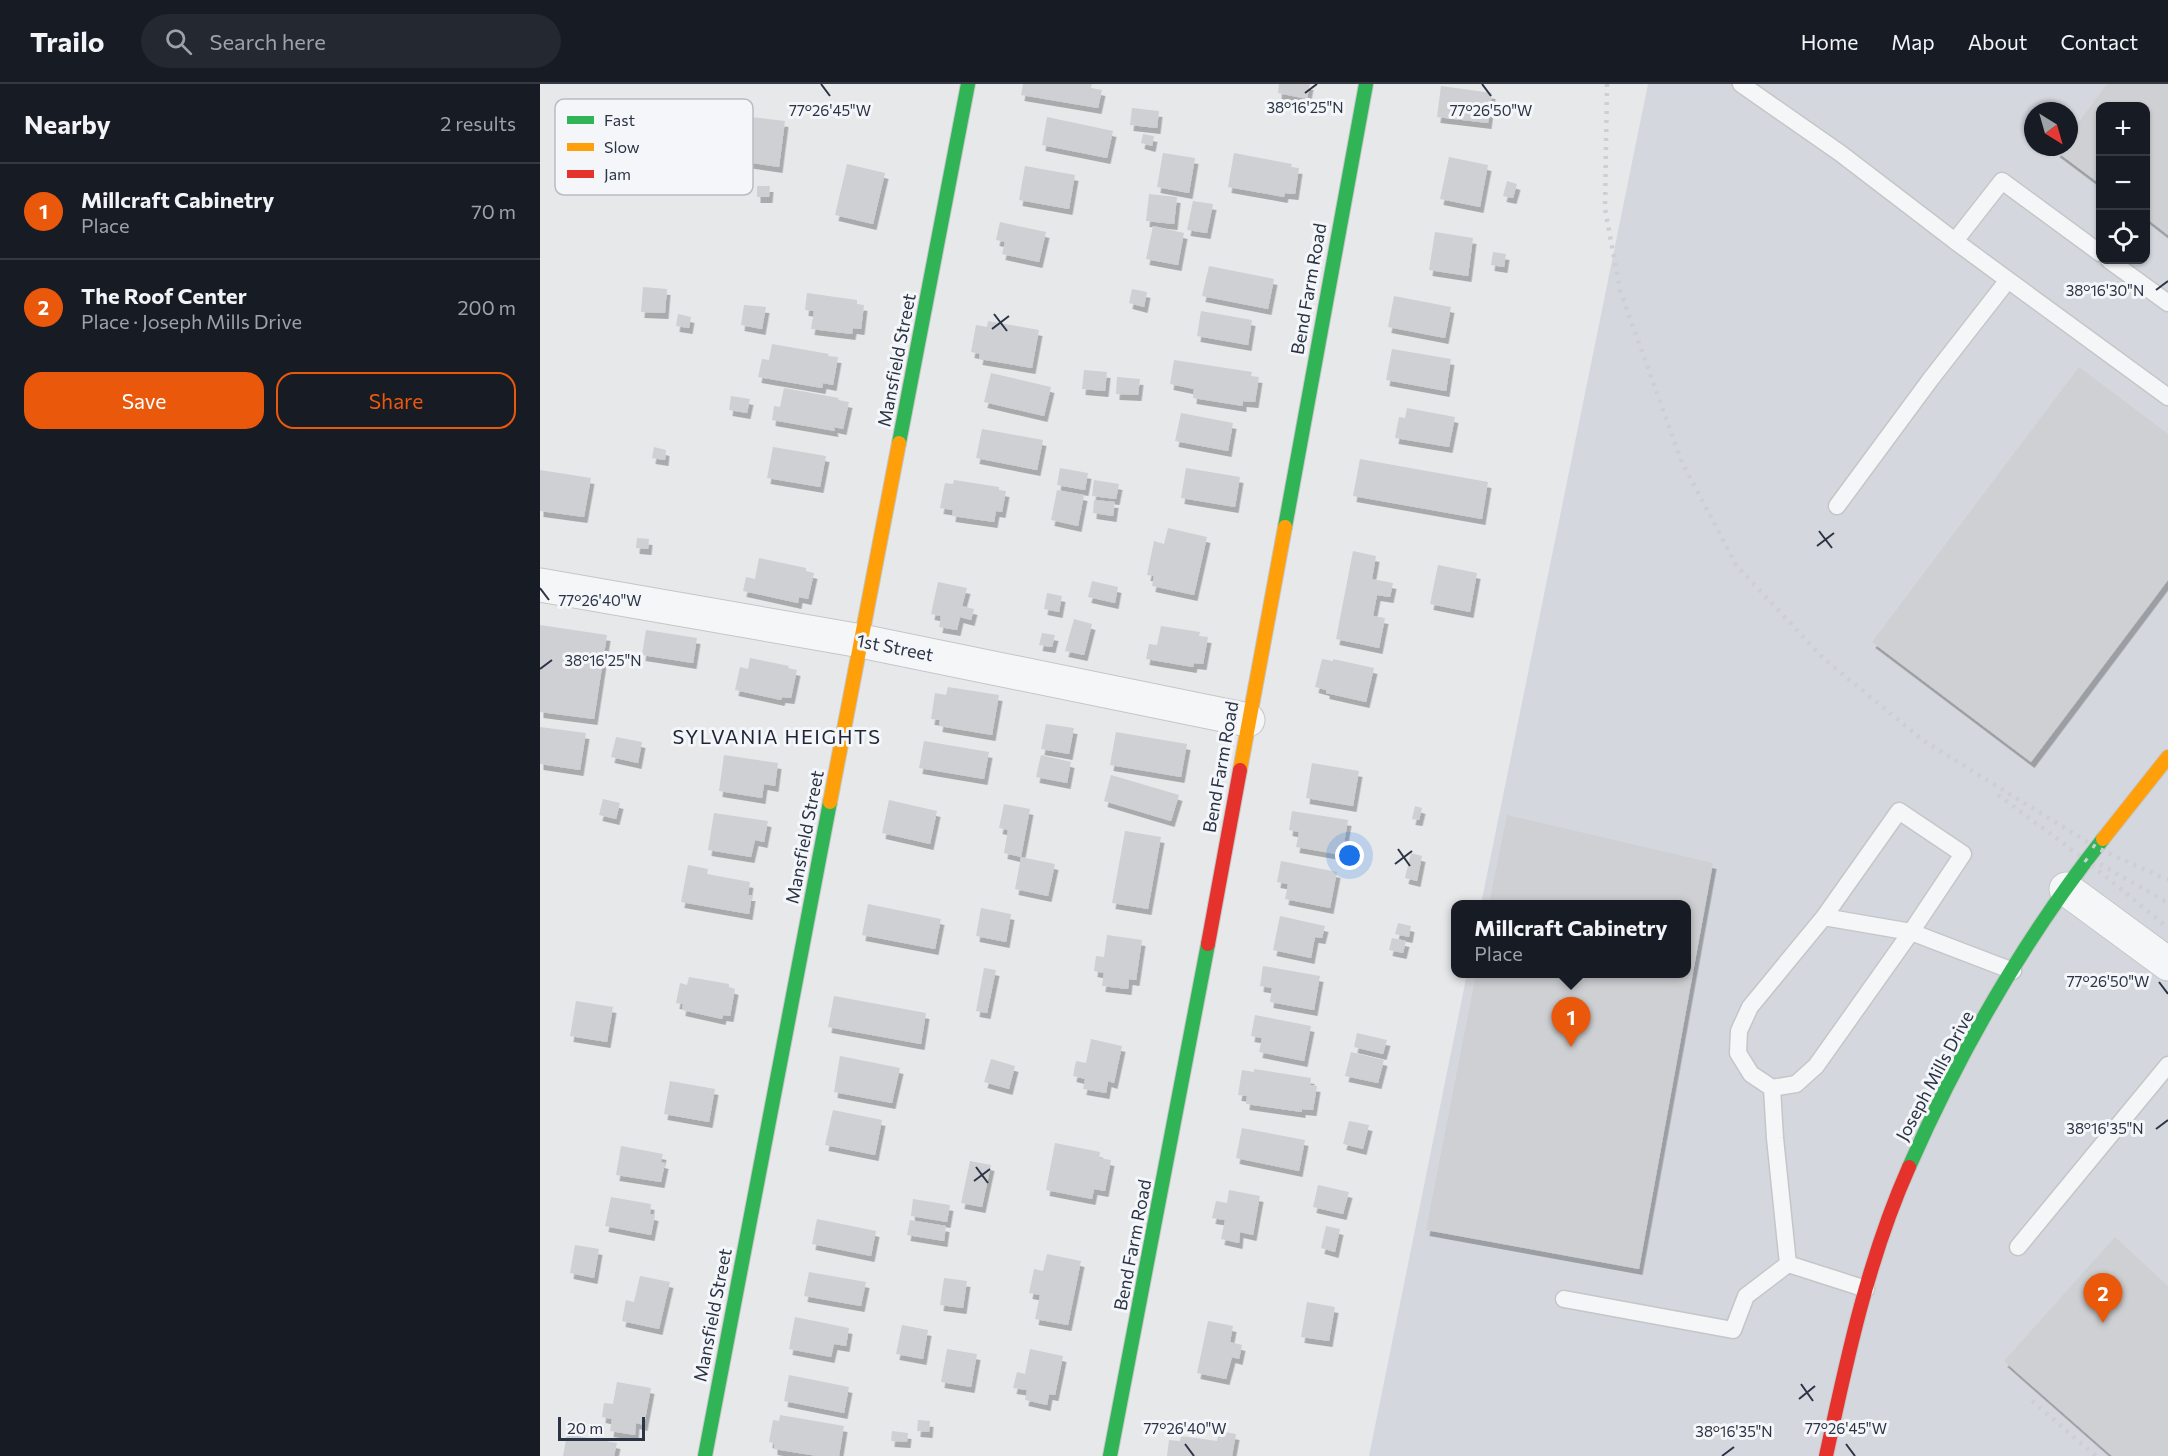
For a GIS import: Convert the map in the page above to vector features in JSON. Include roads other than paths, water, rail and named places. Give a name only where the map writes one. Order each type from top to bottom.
[{"type":"street","name":"Mansfield Street","points":[[705,1456],[968,84]]},
{"type":"street","name":"Bend Farm Road","points":[[1110,1456],[1185,1068],[1366,84]]},
{"type":"street","name":"1st Street","points":[[540,585],[861,641],[1248,720]]},
{"type":"street","name":"Joseph Mills Drive","points":[[1827,1456],[1855,1327],[1866,1289],[1905,1174],[1943,1092],[2013,971],[2066,889],[2168,757]]},
{"type":"street","points":[[2066,889],[2168,964]]},
{"type":"lane","points":[[1741,84],[1840,153],[2168,397]]},
{"type":"lane","points":[[1955,240],[2002,181],[2096,250]]},
{"type":"lane","points":[[2114,264],[2168,303]]},
{"type":"lane","points":[[1837,506],[1930,380],[2008,280]]},
{"type":"lane","points":[[1899,811],[1963,854],[1816,1066],[1796,1084],[1772,1088],[1751,1074],[1738,1053],[1739,1031],[1750,1007],[1824,917],[1899,811]]},
{"type":"lane","points":[[1824,917],[1911,932],[2013,971]]},
{"type":"lane","points":[[2018,1246],[2168,1065]]},
{"type":"lane","points":[[1772,1088],[1788,1264]]},
{"type":"lane","points":[[1788,1264],[1866,1289]]},
{"type":"lane","points":[[1564,1299],[1733,1330],[1746,1296],[1788,1264]]},
{"type":"railway","points":[[1607,84],[1605,209],[1620,290],[1681,460],[1736,565],[1823,658],[1924,741],[2097,848],[2168,880]]},
{"type":"railway","points":[[1998,795],[2087,861],[2168,928]]},
{"type":"railway","points":[[2100,864],[2168,903]]},
{"type":"railway","points":[[2032,1401],[2096,1456]]},
{"type":"place","name":"Millcraft Cabinetry","points":[[1571,1047]]},
{"type":"place","name":"The Roof Center","points":[[2103,1323]]},
{"type":"district","name":"SYLVANIA HEIGHTS","points":[[777,737]]}]
